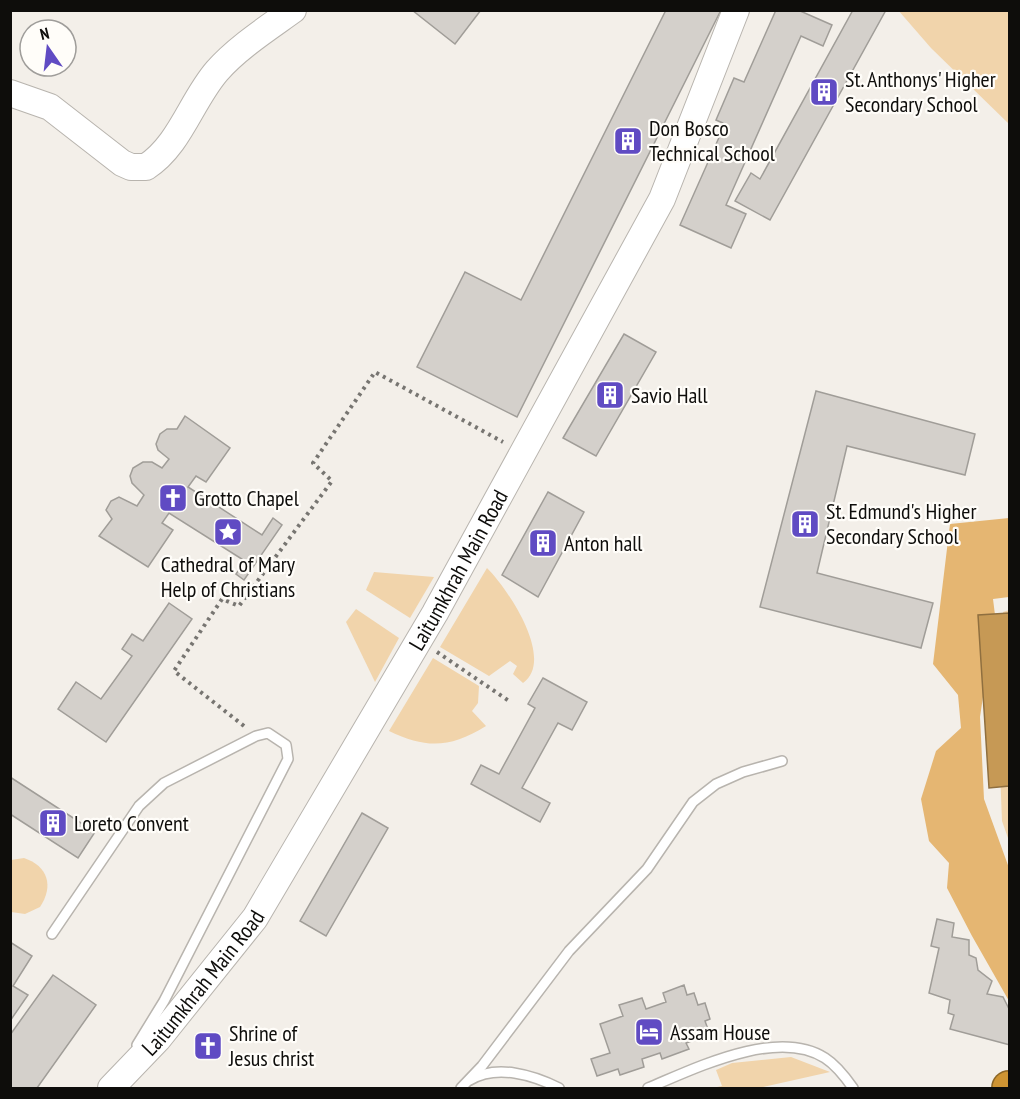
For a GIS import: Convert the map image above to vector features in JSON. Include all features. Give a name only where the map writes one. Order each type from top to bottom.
[{"type":"street","points":[[10,93],[50,107],[122,163],[131,167],[146,167],[164,152],[197,96],[218,69],[293,10]]},
{"type":"street","name":"Laitumkhrah Main Road","points":[[111,1089],[159,1039],[255,918],[419,640],[662,199],[736,10]]},
{"type":"lane","points":[[52,934],[139,806],[164,783],[257,736],[268,733],[285,745],[288,759],[164,1001],[111,1089]]},
{"type":"lane","points":[[463,1086],[569,951],[646,869],[693,802],[716,784],[743,772],[782,760]]},
{"type":"lane","points":[[648,1089],[711,1061],[744,1052],[775,1048],[800,1050],[824,1058],[853,1089]]},
{"type":"lane","points":[[463,1086],[491,1073],[520,1073],[559,1089]]},
{"type":"path","points":[[257,736],[174,671],[222,599],[239,606],[332,481],[314,463],[375,372],[522,452]]},
{"type":"path","points":[[419,640],[509,701]]},
{"type":"shaded area","points":[[898,10],[1009,11],[1009,124],[931,48]]},
{"type":"shaded area","points":[[1009,518],[1009,597],[993,599],[995,615],[980,717],[984,799],[1009,868],[1009,1001],[947,888],[949,863],[929,841],[921,799],[936,751],[961,728],[958,695],[933,664],[950,524]]},
{"type":"shaded area","points":[[487,568],[516,607],[531,641],[534,658],[532,672],[523,683],[513,674],[517,666],[510,661],[489,676],[440,647]]},
{"type":"shaded area","points":[[374,572],[434,577],[410,618],[366,590]]},
{"type":"shaded area","points":[[356,609],[399,638],[375,682],[346,622]]},
{"type":"shaded area","points":[[1009,610],[1009,841],[1002,821],[1000,770],[1003,612]]},
{"type":"shaded area","points":[[1009,613],[1009,786],[989,788],[978,615]]},
{"type":"shaded area","points":[[433,658],[479,686],[478,703],[472,711],[486,726],[461,739],[438,744],[415,741],[389,731]]},
{"type":"shaded area","points":[[24,858],[39,866],[47,884],[47,892],[40,907],[25,914],[11,912],[11,860]]},
{"type":"shaded area","points":[[791,1057],[830,1072],[759,1088],[712,1088],[722,1086],[716,1070],[732,1063]]},
{"type":"building","points":[[412,10],[481,10],[455,44]]},
{"type":"building","name":"Don Bosco Technical School","points":[[666,10],[721,10],[517,417],[417,367],[465,272],[521,300]]},
{"type":"building","points":[[776,10],[798,10],[832,25],[823,46],[801,36],[726,205],[746,214],[731,248],[680,225],[725,124],[716,120],[734,78],[744,82]]},
{"type":"building","name":"St. Anthonys' Higher Secondary School","points":[[853,10],[886,10],[770,220],[735,201],[751,173],[760,179]]},
{"type":"building","name":"Savio Hall","points":[[624,334],[656,352],[596,456],[563,438]]},
{"type":"building","name":"St. Edmund's Higher Secondary School","points":[[816,391],[975,434],[965,475],[847,446],[817,573],[933,603],[921,648],[760,607]]},
{"type":"building","name":"Grotto Chapel","points":[[185,416],[230,448],[206,482],[196,476],[188,487],[262,535],[273,518],[282,525],[244,580],[236,574],[245,561],[169,513],[162,523],[173,530],[148,567],[99,536],[112,519],[106,510],[111,501],[119,497],[137,506],[144,495],[132,483],[130,476],[133,468],[143,462],[152,462],[162,468],[169,459],[158,450],[156,444],[160,434],[167,429],[177,429]]},
{"type":"building","name":"Anton hall","points":[[548,492],[584,512],[538,597],[502,575]]},
{"type":"building","points":[[169,603],[192,619],[106,742],[58,709],[76,682],[101,699],[132,656],[122,649],[132,634],[143,641]]},
{"type":"building","points":[[543,678],[587,702],[572,730],[558,723],[522,788],[550,803],[540,822],[471,784],[481,765],[499,774],[535,708],[528,704]]},
{"type":"building","name":"Loreto Convent","points":[[10,777],[95,832],[78,858],[10,814]]},
{"type":"building","points":[[362,813],[388,828],[326,936],[300,921]]},
{"type":"building","points":[[937,919],[954,923],[952,937],[969,940],[969,955],[976,958],[978,970],[992,981],[987,994],[1003,997],[1010,1011],[1010,1045],[950,1029],[954,1015],[948,1013],[950,1000],[929,993],[939,948],[931,946]]},
{"type":"building","points":[[10,942],[32,956],[13,986],[28,995],[10,1021]]},
{"type":"building","points":[[53,975],[96,1005],[37,1088],[10,1088],[10,1035]]},
{"type":"building","points":[[684,985],[687,995],[694,993],[698,1005],[705,1003],[710,1019],[705,1021],[710,1035],[686,1043],[689,1049],[662,1059],[660,1053],[642,1059],[644,1067],[620,1075],[618,1069],[597,1076],[591,1059],[610,1053],[600,1024],[623,1016],[619,1005],[642,998],[646,1009],[666,1002],[663,993]]},
{"type":"place","name":"St. Anthonys' Higher Secondary School","points":[[824,92]]},
{"type":"place","name":"Don Bosco Technical School","points":[[628,141]]},
{"type":"place","name":"Savio Hall","points":[[610,395]]},
{"type":"place","name":"Grotto Chapel","points":[[173,498]]},
{"type":"place","name":"St. Edmund's Higher Secondary School","points":[[805,524]]},
{"type":"place","name":"Cathedral of Mary Help of Christians","points":[[228,532]]},
{"type":"place","name":"Anton hall","points":[[543,543]]},
{"type":"place","name":"Loreto Convent","points":[[53,823]]},
{"type":"place","name":"Assam House","points":[[649,1032]]},
{"type":"place","name":"Shrine of Jesus christ","points":[[208,1046]]}]
